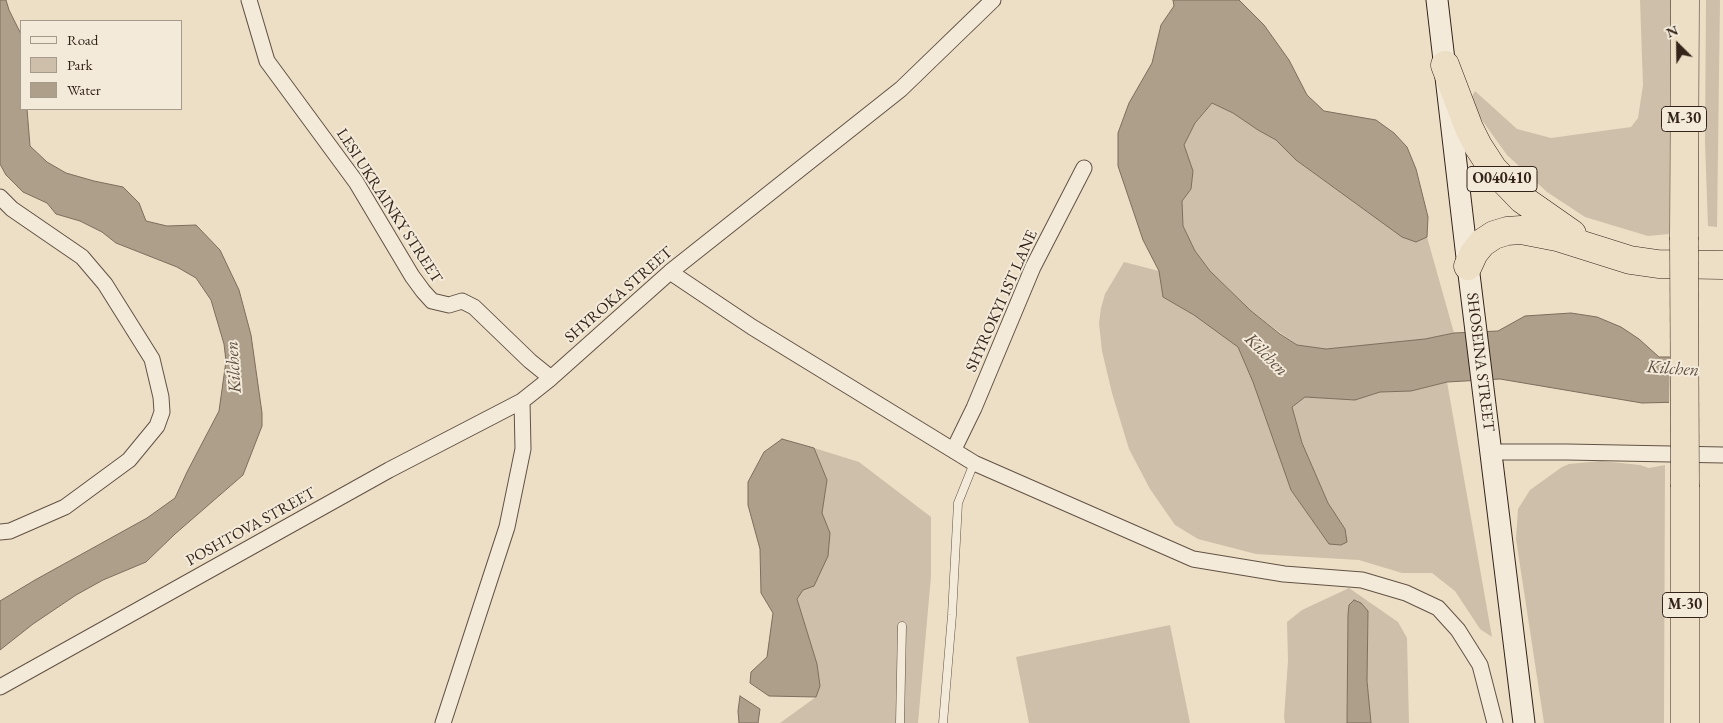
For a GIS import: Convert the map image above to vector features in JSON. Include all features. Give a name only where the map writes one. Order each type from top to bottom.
[{"type":"highway","name":"М-30","points":[[1685,0],[1685,723]]},
{"type":"highway","name":"О040410","points":[[1446,65],[1469,128],[1493,169],[1522,199],[1572,234],[1606,254]]},
{"type":"highway","name":"О040410","points":[[1468,266],[1474,253],[1482,243],[1494,235],[1507,231],[1521,230],[1538,232],[1630,260],[1658,264],[1723,265]]},
{"type":"main road","name":"SHOSEINA STREET","points":[[1437,0],[1524,723]]},
{"type":"street","name":"LESI UKRAINKY STREET","points":[[249,0],[267,61],[356,182],[412,276],[423,291],[432,301],[449,305],[462,301],[474,308],[530,361],[551,378]]},
{"type":"street","name":"SHYROKA STREET","points":[[522,401],[551,378],[670,272],[901,89],[993,0]]},
{"type":"street","name":"SHYROKYI 1ST LANE","points":[[954,449],[974,408],[1033,267],[1084,168]]},
{"type":"street","points":[[0,197],[12,209],[82,257],[105,284],[152,359],[161,397],[162,412],[157,426],[121,466],[65,507],[10,531],[0,532]]},
{"type":"street","points":[[670,272],[752,326],[974,463],[1193,559],[1284,574],[1362,580],[1406,593],[1438,608],[1458,630],[1480,665],[1495,723]]},
{"type":"street","points":[[444,723],[507,526],[523,449],[522,401]]},
{"type":"street","name":"POSHTOVA STREET","points":[[0,687],[389,470],[522,401]]},
{"type":"street","points":[[1492,452],[1723,455]]},
{"type":"lane","points":[[944,723],[958,503],[974,463]]},
{"type":"lane","points":[[900,723],[902,626]]},
{"type":"green space","points":[[1640,0],[1671,0],[1669,234],[1648,236],[1585,217],[1547,192],[1507,155],[1469,102],[1475,91],[1517,129],[1551,138],[1631,127],[1638,118],[1643,85]]},
{"type":"green space","points":[[1706,0],[1720,0],[1717,227],[1708,226],[1705,142]]},
{"type":"green space","points":[[1212,103],[1233,113],[1276,140],[1296,160],[1366,211],[1416,242],[1427,237],[1454,333],[1425,339],[1326,349],[1297,345],[1251,311],[1210,271],[1195,251],[1183,226],[1182,201],[1191,189],[1193,171],[1184,145],[1195,123]]},
{"type":"green space","points":[[1124,262],[1159,271],[1163,297],[1194,315],[1238,347],[1253,382],[1291,490],[1329,544],[1345,529],[1328,503],[1302,443],[1292,407],[1305,397],[1355,400],[1380,392],[1411,391],[1447,382],[1492,637],[1480,629],[1455,591],[1432,573],[1402,573],[1359,560],[1256,554],[1198,539],[1175,525],[1150,489],[1129,449],[1112,393],[1102,351],[1099,323],[1101,308],[1105,294]]},
{"type":"green space","points":[[814,448],[859,462],[931,517],[931,576],[918,723],[780,723],[816,697],[820,686],[817,664],[797,599],[830,533],[822,513],[827,480]]},
{"type":"green space","points":[[1601,461],[1640,465],[1649,468],[1665,465],[1664,723],[1544,723],[1516,539],[1518,509],[1530,490],[1562,467],[1569,464]]},
{"type":"green space","points":[[1349,588],[1398,622],[1407,638],[1409,723],[1371,723],[1367,681],[1368,611],[1348,615],[1347,723],[1285,723],[1288,661],[1287,622],[1302,610]]},
{"type":"green space","points":[[1170,625],[1190,723],[1029,723],[1016,657]]},
{"type":"water","name":"Kilchen","points":[[0,0],[6,0],[20,32],[20,110],[27,110],[30,146],[47,162],[66,173],[123,187],[139,203],[146,221],[167,226],[196,225],[220,250],[239,290],[251,335],[262,413],[262,426],[243,475],[146,562],[103,580],[76,595],[33,624],[0,650],[0,601],[147,518],[175,498],[219,411],[226,361],[224,344],[211,300],[196,278],[177,267],[116,243],[102,232],[80,221],[56,214],[47,203],[23,192],[6,175],[0,164]]},
{"type":"water","name":"Kilchen","points":[[1173,0],[1239,0],[1264,25],[1289,60],[1307,95],[1324,111],[1376,120],[1394,133],[1407,147],[1416,169],[1428,217],[1427,237],[1416,242],[1402,237],[1296,160],[1276,140],[1233,113],[1212,103],[1195,123],[1184,145],[1193,171],[1191,189],[1182,201],[1183,226],[1195,251],[1210,271],[1251,311],[1280,334],[1297,345],[1326,349],[1425,339],[1454,333],[1498,331],[1525,316],[1571,313],[1597,317],[1621,327],[1639,339],[1659,357],[1723,357],[1723,401],[1642,403],[1500,379],[1447,382],[1411,391],[1380,392],[1355,400],[1305,397],[1292,407],[1302,443],[1328,503],[1345,529],[1347,542],[1341,545],[1329,544],[1291,490],[1253,382],[1238,347],[1194,315],[1163,297],[1159,271],[1143,240],[1118,166],[1118,133],[1129,103],[1152,63],[1161,25],[1174,6]]},
{"type":"water","points":[[782,439],[814,448],[827,480],[822,513],[830,533],[828,556],[814,586],[803,590],[797,599],[817,664],[820,686],[816,697],[769,696],[750,683],[751,672],[767,657],[773,613],[761,593],[760,549],[748,505],[748,482],[764,452]]},
{"type":"water","points":[[1354,600],[1361,603],[1368,611],[1367,681],[1371,723],[1347,723],[1348,615],[1349,605]]},
{"type":"water","points":[[740,696],[760,709],[758,723],[739,723]]},
{"type":"pier","points":[[1723,354],[1723,403],[1669,404],[1670,355]]}]
